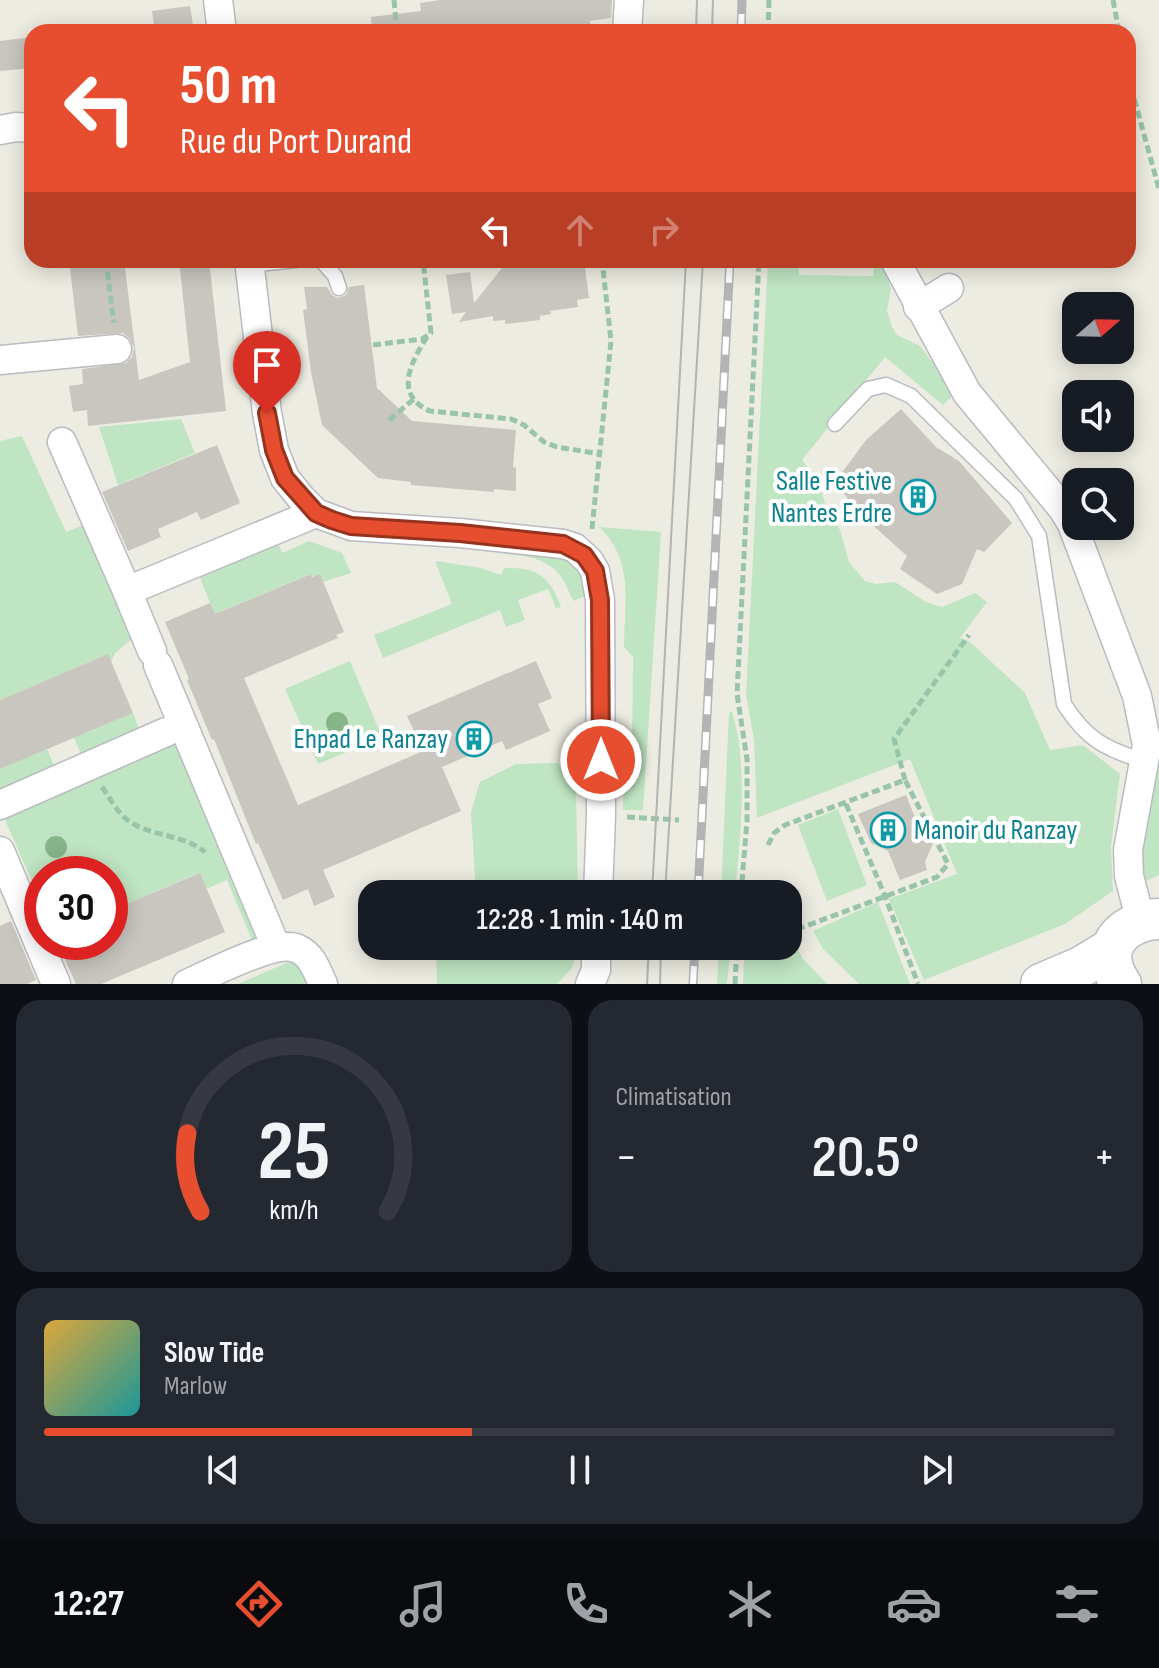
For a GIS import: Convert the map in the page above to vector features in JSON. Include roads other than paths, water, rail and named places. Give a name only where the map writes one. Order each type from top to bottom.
[{"type":"street","points":[[218,0],[221,24]]},
{"type":"street","points":[[628,24],[629,0]]},
{"type":"street","points":[[0,130],[24,128]]},
{"type":"street","points":[[251,268],[274,450],[285,478],[316,513],[351,526],[563,544],[575,548],[595,571],[600,600],[599,880]]},
{"type":"street","points":[[899,268],[967,393],[1072,524],[1148,696],[1147,745],[1128,850],[1129,876],[1153,919],[1126,929],[1115,940],[1116,967],[1081,967],[1041,984]]},
{"type":"street","points":[[918,307],[949,288]]},
{"type":"street","points":[[0,360],[117,349]]},
{"type":"street","points":[[62,442],[276,947]]},
{"type":"street","points":[[127,591],[316,513]]},
{"type":"street","points":[[0,805],[166,732]]},
{"type":"street","points":[[0,851],[9,898],[56,984]]},
{"type":"street","points":[[187,984],[276,947],[296,947],[310,957],[323,984]]},
{"type":"street","points":[[590,984],[596,970],[596,960]]},
{"type":"lane","points":[[328,268],[339,288]]},
{"type":"lane","points":[[835,424],[868,389],[886,385],[911,396],[1016,499],[1039,536],[1064,704],[1079,727],[1111,751],[1144,761]]},
{"type":"tram line","points":[[696,24],[697,0]]},
{"type":"tram line","points":[[712,24],[713,0]]},
{"type":"tram line","points":[[653,880],[686,268]]},
{"type":"tram line","points":[[666,880],[703,268]]},
{"type":"tram line","points":[[647,984],[648,960]]},
{"type":"tram line","points":[[660,984],[661,960]]},
{"type":"railway","points":[[741,24],[742,0]]},
{"type":"railway","points":[[699,880],[730,268]]},
{"type":"railway","points":[[693,984],[694,960]]},
{"type":"place","name":"Salle Festive Nantes Erdre","points":[[918,497]]},
{"type":"place","name":"Ehpad Le Ranzay","points":[[474,739]]},
{"type":"place","name":"Manoir du Ranzay","points":[[888,830]]}]
